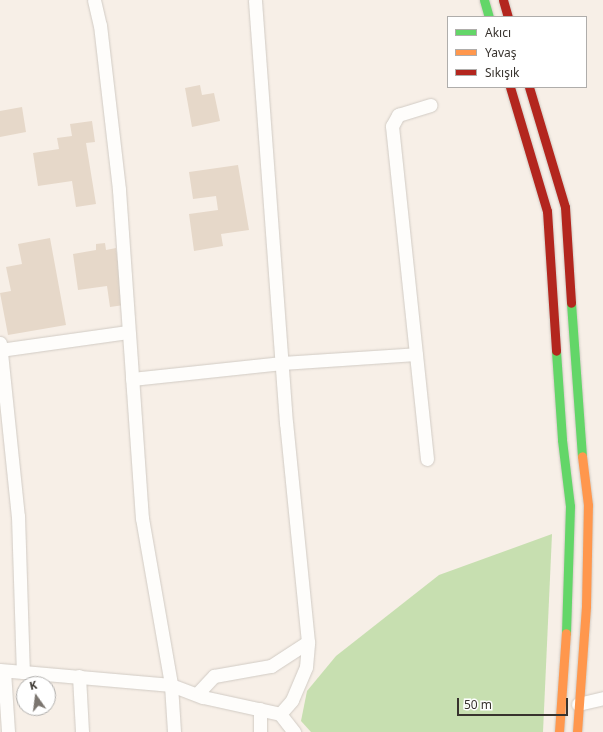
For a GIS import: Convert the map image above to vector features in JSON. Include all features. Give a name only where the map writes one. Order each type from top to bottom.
[{"type":"street","points":[[94,0],[100,25],[119,190],[142,518],[171,684],[174,732]]},
{"type":"street","points":[[255,0],[282,363],[308,642],[306,667],[292,700],[280,714]]},
{"type":"street","points":[[484,0],[489,16]]},
{"type":"street","points":[[503,0],[508,16]]},
{"type":"street","points":[[510,88],[547,210],[562,440],[570,506],[568,605],[559,732]]},
{"type":"street","points":[[529,88],[565,207],[580,438],[588,505],[586,606],[577,732]]},
{"type":"street","points":[[427,459],[392,126],[398,115],[430,105]]},
{"type":"street","points":[[23,672],[18,516],[0,348],[128,332]]},
{"type":"street","points":[[132,379],[282,363],[416,354]]},
{"type":"street","points":[[197,694],[214,676],[271,666],[308,642]]},
{"type":"street","points":[[8,732],[2,670],[171,684],[197,694],[280,714],[294,732]]},
{"type":"street","points":[[79,676],[82,732]]},
{"type":"street","points":[[578,704],[603,698]]},
{"type":"street","points":[[260,710],[260,732]]},
{"type":"green space","points":[[552,534],[543,732],[311,732],[301,721],[307,691],[336,656],[439,575]]},
{"type":"building","points":[[200,85],[202,95],[214,93],[220,121],[192,127],[185,88]]},
{"type":"building","points":[[22,107],[26,132],[0,137],[0,111]]},
{"type":"building","points":[[92,121],[95,142],[86,143],[96,204],[76,207],[72,181],[38,186],[33,153],[59,149],[57,138],[72,136],[70,124]]},
{"type":"building","points":[[238,165],[249,230],[221,234],[223,246],[194,251],[189,214],[218,210],[216,196],[193,199],[189,172]]},
{"type":"building","points":[[50,238],[66,325],[8,335],[0,293],[11,291],[6,267],[22,264],[18,244]]},
{"type":"building","points":[[105,243],[106,250],[116,248],[124,305],[110,307],[107,286],[78,290],[73,254],[96,250],[96,244]]},
{"type":"traffic: fast","points":[[484,0],[489,16]]},
{"type":"traffic: fast","points":[[571,303],[582,456]]},
{"type":"traffic: fast","points":[[556,351],[562,440],[570,506],[566,633]]},
{"type":"traffic: slow","points":[[577,732],[586,606],[588,505],[582,456]]},
{"type":"traffic: slow","points":[[559,732],[566,633]]},
{"type":"traffic: jam","points":[[503,0],[508,16]]},
{"type":"traffic: jam","points":[[510,88],[547,211],[556,351]]},
{"type":"traffic: jam","points":[[529,88],[565,207],[571,303]]}]
